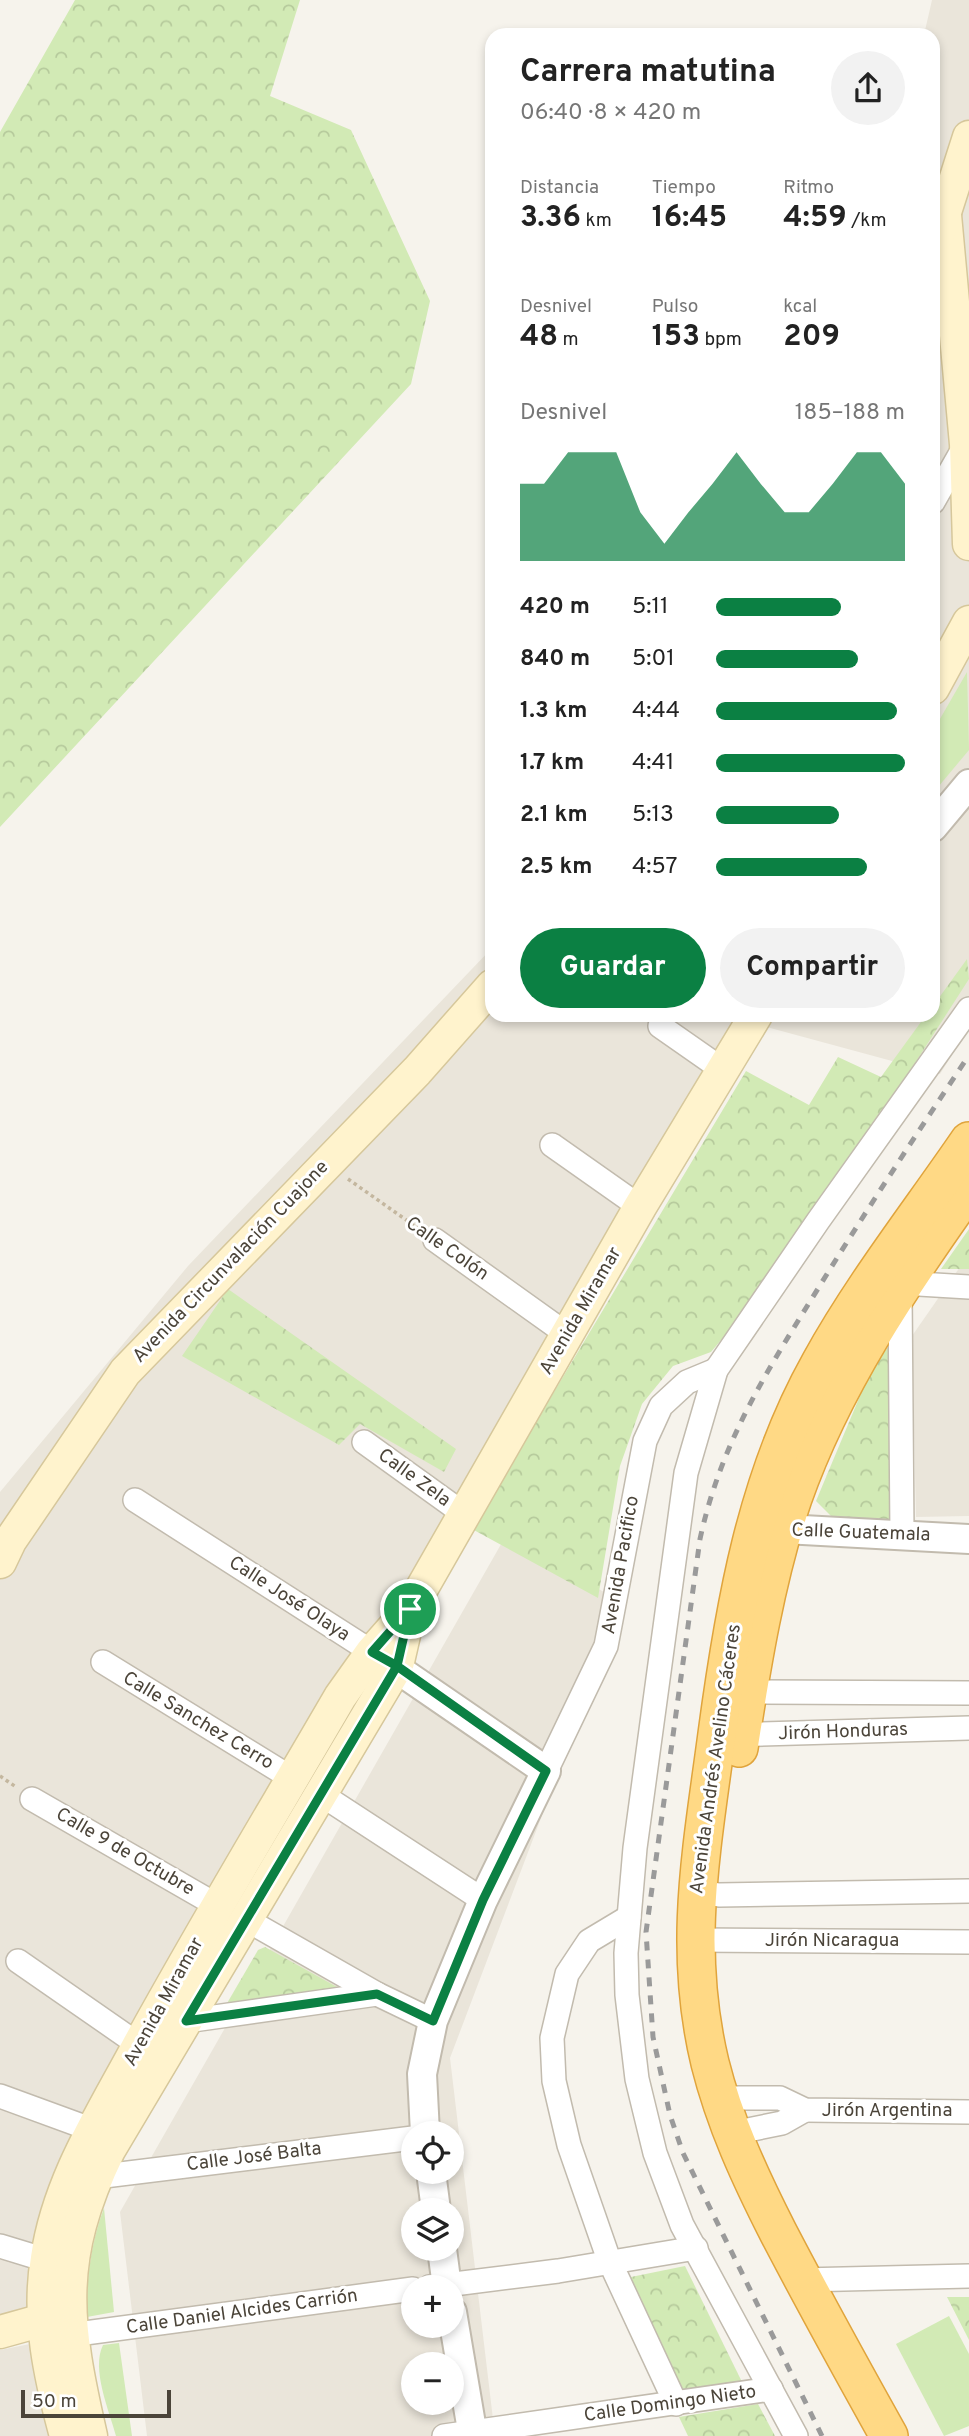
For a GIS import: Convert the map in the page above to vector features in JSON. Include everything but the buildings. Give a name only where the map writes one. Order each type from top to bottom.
[{"type":"highway","name":"Avenida Andrés Avelino Cáceres","points":[[889,2436],[816,2279],[787,2204],[738,2114],[724,2009],[707,1940],[707,1893],[735,1692],[768,1529],[775,1463],[818,1364],[969,1141]]},
{"type":"highway","name":"Avenida Andrés Avelino Cáceres","points":[[768,1529],[806,1465],[834,1401],[901,1285],[969,1189]]},
{"type":"highway","name":"Avenida Andrés Avelino Cáceres","points":[[816,2279],[912,2436]]},
{"type":"main road","points":[[940,229],[967,153]]},
{"type":"main road","points":[[945,215],[966,444],[969,544]]},
{"type":"main road","points":[[940,675],[969,622]]},
{"type":"main road","name":"Avenida Circunvalación Cuajone","points":[[0,1562],[10,1541],[125,1372],[417,1071],[485,994]]},
{"type":"main road","name":"Avenida Miramar","points":[[66,2436],[51,2382],[57,2327],[69,2305],[74,2248],[96,2176],[322,1795],[384,1659],[410,1609],[640,1207],[752,1022]]},
{"type":"main road","name":"Avenida Miramar","points":[[91,2436],[57,2327],[46,2260],[65,2186],[139,2045],[340,1697],[384,1659]]},
{"type":"main road","name":"Calle Daniel Alcides Carrión","points":[[0,2332],[57,2327]]},
{"type":"street","points":[[940,490],[966,444]]},
{"type":"street","points":[[940,819],[969,784]]},
{"type":"street","points":[[796,2436],[682,2225],[664,2178],[637,2079],[627,1995],[629,1917],[635,1848],[686,1473],[716,1370],[810,1232],[969,1009]]},
{"type":"street","points":[[660,1026],[723,1070]]},
{"type":"street","points":[[552,1145],[640,1207]]},
{"type":"street","name":"Calle Colón","points":[[435,1240],[568,1335]]},
{"type":"street","points":[[902,1534],[901,1285],[969,1287]]},
{"type":"street","name":"Avenida Pacifico","points":[[424,2121],[422,2074],[433,2021],[483,1900],[606,1646],[645,1441],[661,1406],[687,1382],[716,1370]]},
{"type":"street","name":"Calle Zela","points":[[364,1442],[464,1514]]},
{"type":"street","name":"Calle José Olaya","points":[[135,1500],[384,1659],[546,1771]]},
{"type":"street","name":"Calle Guatemala","points":[[768,1529],[969,1539]]},
{"type":"street","name":"Calle Sanchez Cerro","points":[[103,1662],[293,1779]]},
{"type":"street","name":"Jirón Honduras","points":[[735,1692],[969,1693]]},
{"type":"street","name":"Jirón Honduras","points":[[729,1734],[969,1728]]},
{"type":"street","points":[[322,1795],[483,1900]]},
{"type":"street","name":"Calle 9 de Octubre","points":[[32,1799],[218,1906]]},
{"type":"street","points":[[707,1893],[969,1891]]},
{"type":"street","points":[[629,1917],[589,1941],[567,1973],[552,2038],[554,2081],[569,2145],[609,2260],[676,2404]]},
{"type":"street","points":[[247,1920],[377,1994],[433,2021]]},
{"type":"street","name":"Jirón Nicaragua","points":[[707,1940],[969,1942]]},
{"type":"street","points":[[18,1961],[139,2045]]},
{"type":"street","points":[[186,2021],[377,1994]]},
{"type":"street","points":[[0,2096],[93,2130]]},
{"type":"street","name":"Jirón Argentina","points":[[738,2114],[782,2123],[805,2110],[969,2112]]},
{"type":"street","name":"Calle José Balta","points":[[96,2176],[401,2139]]},
{"type":"street","points":[[0,2246],[46,2260]]},
{"type":"street","points":[[464,2289],[609,2260],[696,2248]]},
{"type":"street","points":[[816,2279],[969,2276]]},
{"type":"street","name":"Calle Daniel Alcides Carrión","points":[[57,2327],[401,2290]]},
{"type":"street","points":[[453,2338],[473,2434]]},
{"type":"street","name":"Calle Domingo Nieto","points":[[443,2436],[473,2434],[771,2389]]},
{"type":"path","name":"Calle Colón","points":[[326,1164],[435,1240]]},
{"type":"shaded area","points":[[932,0],[969,0],[969,1028],[940,1074],[748,1022],[940,1022],[940,28],[926,28]]},
{"type":"shaded area","points":[[485,955],[485,1022],[740,1022],[167,2022],[57,2298],[7,2317],[0,2315],[0,1492],[188,1266]]},
{"type":"shaded area","points":[[969,1254],[969,1516],[916,1517],[912,1336]]},
{"type":"shaded area","points":[[504,1539],[623,1602],[450,2058],[458,2121],[401,2121],[401,2184],[464,2184],[464,2176],[495,2436],[147,2436],[120,2212]]},
{"type":"shaded area","points":[[50,2340],[76,2436],[0,2436],[0,2350]]},
{"type":"green space","points":[[75,0],[300,0],[270,96],[351,130],[430,301],[411,384],[0,827],[0,132]]},
{"type":"green space","points":[[967,672],[969,750],[940,785],[940,719]]},
{"type":"green space","points":[[967,959],[969,979],[899,1088],[738,1320],[711,1352],[673,1366],[642,1404],[620,1466],[598,1598],[472,1529],[746,1071],[809,1105],[838,1057],[881,1077],[921,1022],[940,1022],[940,996]]},
{"type":"green space","points":[[969,1229],[969,1269],[941,1269]]},
{"type":"green space","points":[[228,1289],[456,1449],[444,1472],[360,1424],[339,1445],[182,1356]]},
{"type":"green space","points":[[888,1347],[890,1522],[837,1522],[816,1501],[870,1372]]},
{"type":"green space","points":[[265,1947],[337,1987],[337,1995],[226,2005],[258,1950]]},
{"type":"green space","points":[[104,2208],[114,2312],[87,2317],[90,2261]]},
{"type":"green space","points":[[685,2266],[743,2384],[684,2393],[626,2278]]},
{"type":"green space","points":[[947,2297],[969,2297],[969,2340]]},
{"type":"green space","points":[[949,2316],[969,2354],[969,2426],[944,2436],[896,2344]]},
{"type":"green space","points":[[119,2343],[132,2436],[116,2436],[100,2377],[103,2345]]},
{"type":"green space","points":[[758,2404],[775,2436],[688,2436],[679,2417]]},
{"type":"railway","points":[[822,2436],[683,2153],[670,2115],[653,2037],[646,1932],[700,1539],[720,1471],[748,1408],[781,1348],[969,1055]]},
{"type":"route","points":[[410,1609],[372,1652],[397,1666],[186,2021],[377,1994],[433,2021],[483,1900],[546,1771],[397,1666],[410,1609]]}]
